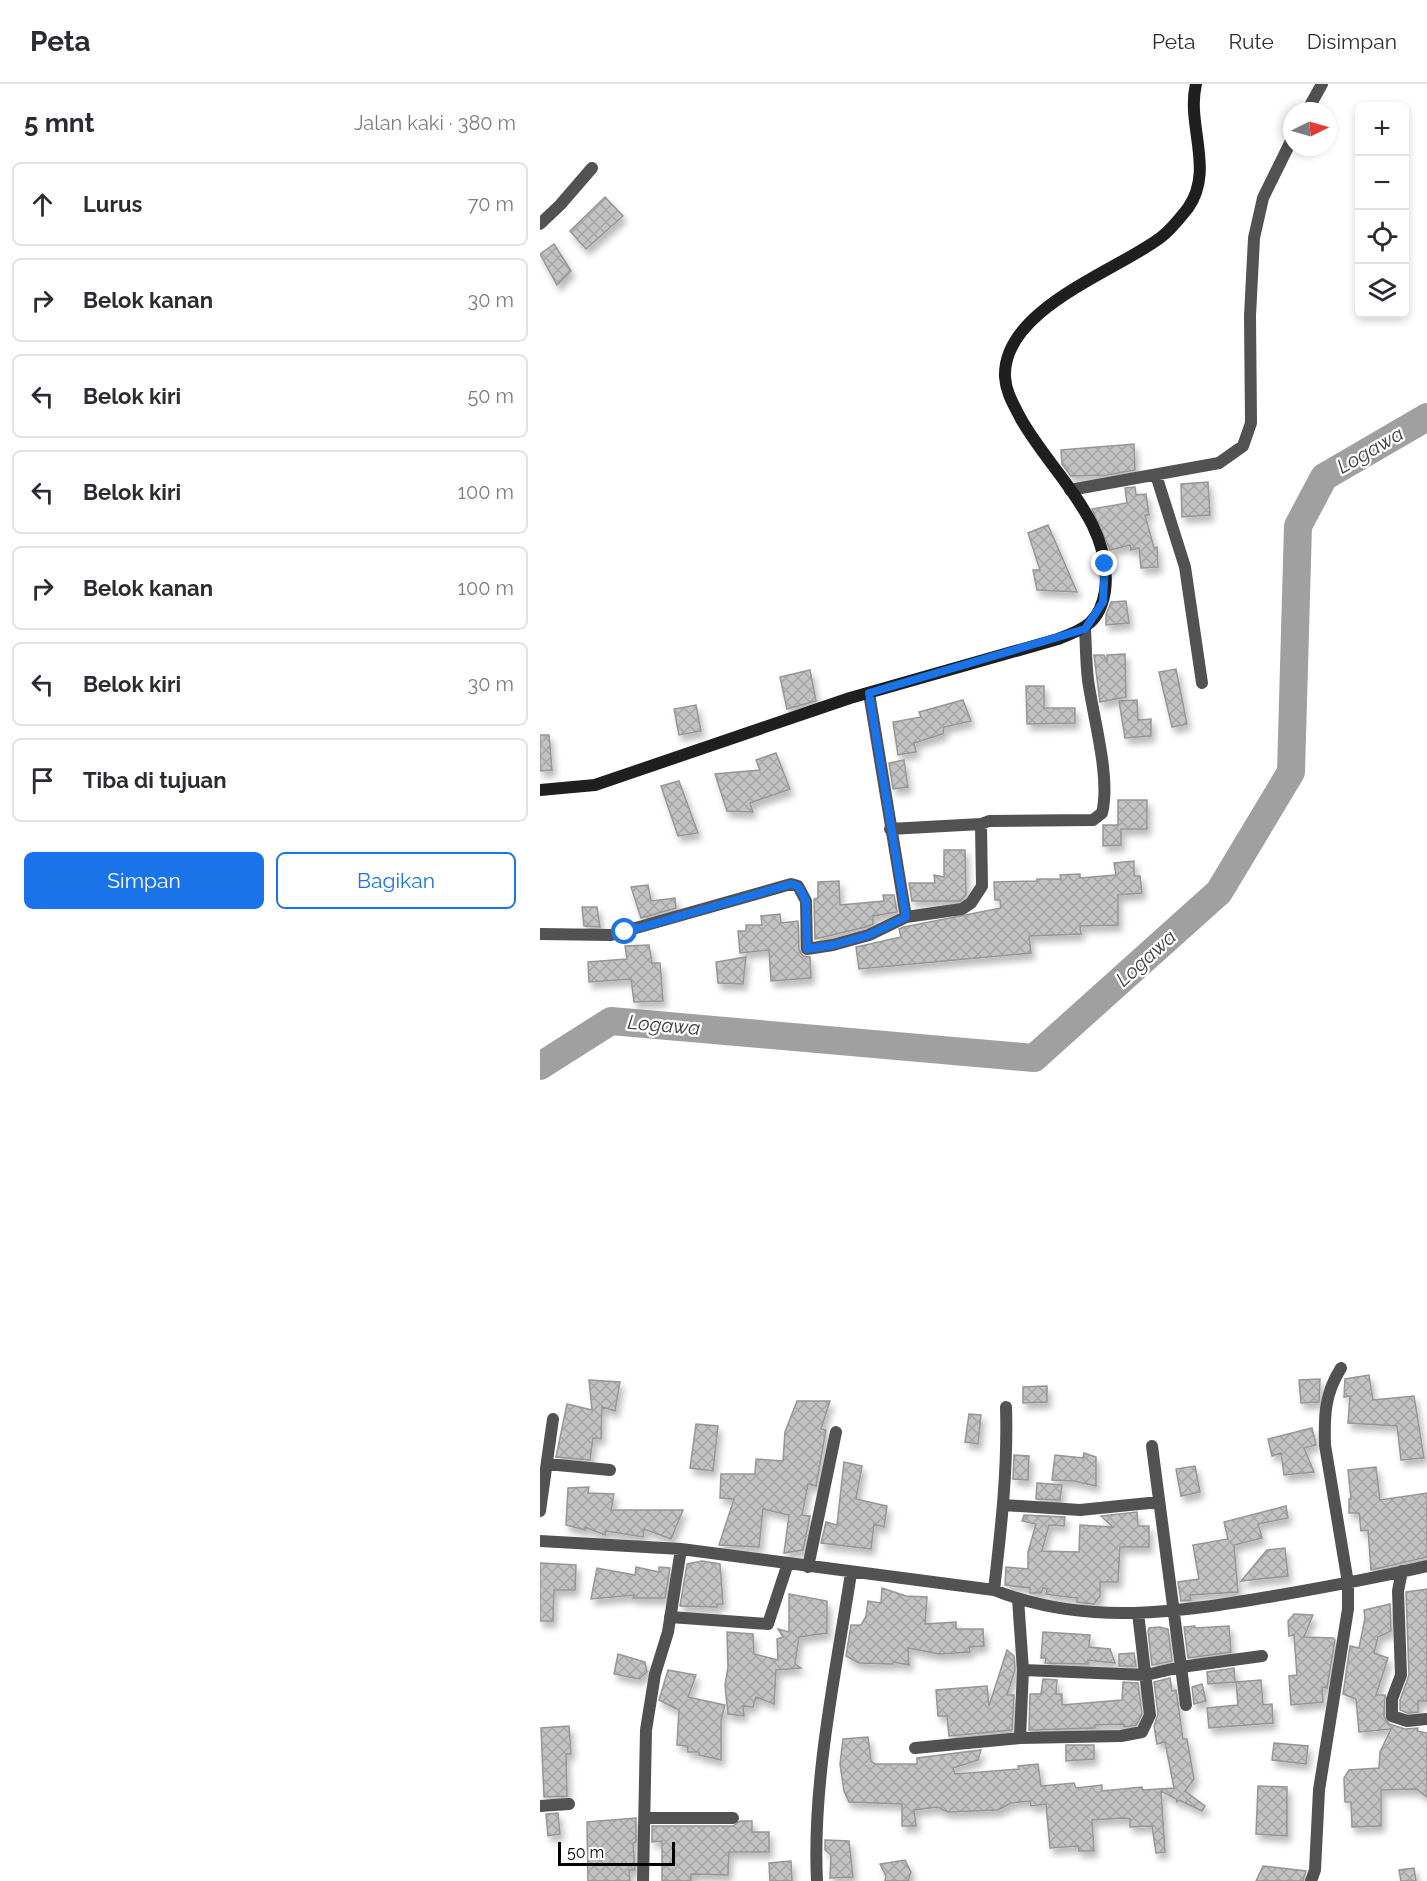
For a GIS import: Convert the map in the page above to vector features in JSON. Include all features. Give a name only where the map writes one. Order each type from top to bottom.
[{"type":"main road","points":[[540,790],[595,785],[869,693],[1085,629],[1103,602],[1105,564],[1101,543],[1095,529],[1032,438],[1010,399],[1005,374],[1007,359],[1013,341],[1029,321],[1062,298],[1162,237],[1190,206],[1199,183],[1200,157],[1193,96],[1196,84]]},
{"type":"street","points":[[1312,102],[1322,84]]},
{"type":"street","points":[[1070,490],[1224,462],[1243,446],[1251,423],[1250,316],[1254,238],[1263,198],[1284,156]]},
{"type":"street","points":[[540,224],[592,168]]},
{"type":"street","points":[[1156,474],[1185,567],[1202,683]]},
{"type":"street","points":[[890,829],[981,824],[989,821],[1093,820],[1102,813],[1104,793],[1097,727],[1088,680],[1085,629]]},
{"type":"street","points":[[869,693],[906,917]]},
{"type":"street","points":[[540,934],[611,935],[791,884],[798,886],[806,901],[807,949],[833,945],[869,935],[906,917],[962,909],[977,896],[982,886],[981,824]]},
{"type":"street","points":[[1311,1881],[1315,1870],[1319,1791],[1348,1609],[1348,1583],[1325,1445],[1324,1422],[1326,1400],[1331,1383],[1341,1368]]},
{"type":"street","points":[[994,1590],[1004,1505],[1006,1407]]},
{"type":"street","points":[[540,1510],[553,1419]]},
{"type":"street","points":[[808,1567],[836,1432]]},
{"type":"street","points":[[1152,1446],[1186,1705]]},
{"type":"street","points":[[547,1464],[610,1470]]},
{"type":"street","points":[[1004,1505],[1080,1510],[1159,1502]]},
{"type":"street","points":[[540,1541],[681,1549],[994,1590],[1017,1599],[1074,1611],[1138,1613],[1174,1613],[1348,1583],[1427,1566]]},
{"type":"street","points":[[643,1881],[646,1730],[655,1674],[670,1617],[681,1549]]},
{"type":"street","points":[[670,1617],[768,1624],[788,1563]]},
{"type":"street","points":[[1402,1571],[1398,1591],[1401,1675],[1392,1698],[1392,1716],[1407,1720],[1427,1719]]},
{"type":"street","points":[[817,1881],[815,1852],[825,1742],[851,1573]]},
{"type":"street","points":[[1017,1599],[1023,1670],[1020,1738]]},
{"type":"street","points":[[915,1748],[1020,1738],[1121,1736],[1142,1732],[1150,1715],[1138,1613]]},
{"type":"street","points":[[1023,1670],[1146,1675],[1181,1667],[1262,1656]]},
{"type":"street","points":[[540,1806],[569,1804]]},
{"type":"street","points":[[646,1818],[733,1818]]},
{"type":"building","points":[[605,197],[623,216],[586,249],[570,231]]},
{"type":"building","points":[[554,244],[571,271],[557,285],[540,254]]},
{"type":"building","points":[[1134,444],[1135,470],[1107,475],[1071,476],[1062,464],[1061,450]]},
{"type":"building","points":[[1208,482],[1210,515],[1182,517],[1181,484]]},
{"type":"building","points":[[1135,487],[1136,495],[1146,494],[1149,515],[1145,515],[1154,548],[1157,547],[1158,567],[1141,568],[1139,548],[1131,550],[1130,545],[1110,550],[1092,509],[1127,503],[1125,488]]},
{"type":"building","points":[[1048,525],[1077,592],[1037,590],[1033,570],[1040,570],[1028,533]]},
{"type":"building","points":[[1126,601],[1129,623],[1106,625],[1106,615],[1111,602]]},
{"type":"building","points":[[1125,654],[1126,697],[1100,702],[1094,655],[1104,655],[1107,662],[1107,655]]},
{"type":"building","points":[[1176,669],[1187,724],[1172,727],[1159,672]]},
{"type":"building","points":[[810,670],[816,701],[787,709],[780,677]]},
{"type":"building","points":[[1026,686],[1044,686],[1044,708],[1075,708],[1075,723],[1027,724]]},
{"type":"building","points":[[963,700],[971,721],[944,727],[943,734],[914,743],[916,752],[898,755],[893,722],[921,717],[919,712]]},
{"type":"building","points":[[1137,700],[1138,720],[1151,719],[1151,736],[1125,738],[1119,701]]},
{"type":"building","points":[[696,705],[701,731],[679,735],[674,709]]},
{"type":"building","points":[[540,735],[549,735],[552,770],[540,771]]},
{"type":"building","points":[[776,753],[790,789],[750,803],[753,812],[727,811],[715,774],[760,770],[756,760]]},
{"type":"building","points":[[904,760],[908,787],[893,789],[889,763]]},
{"type":"building","points":[[679,781],[698,833],[678,836],[661,786]]},
{"type":"building","points":[[1118,800],[1147,800],[1147,829],[1121,829],[1121,845],[1103,846],[1103,825],[1118,825]]},
{"type":"building","points":[[944,850],[965,850],[966,895],[960,901],[912,901],[909,883],[935,883],[934,875],[944,877]]},
{"type":"building","points":[[1134,861],[1134,876],[1140,876],[1142,893],[1118,895],[1118,925],[1080,926],[1081,934],[1029,936],[1031,953],[859,969],[856,947],[901,937],[899,929],[904,927],[1001,908],[1000,900],[995,900],[994,882],[1061,879],[1060,875],[1080,874],[1080,878],[1116,875],[1114,863]]},
{"type":"building","points":[[839,881],[840,905],[884,901],[883,895],[894,895],[897,912],[873,916],[873,924],[866,927],[815,939],[814,899],[818,898],[818,882]]},
{"type":"building","points":[[648,885],[651,901],[675,898],[676,908],[641,918],[631,887]]},
{"type":"building","points":[[582,907],[597,907],[600,927],[584,926]]},
{"type":"building","points":[[780,914],[781,923],[798,921],[799,950],[803,956],[810,957],[811,978],[771,981],[769,950],[740,953],[738,931],[746,931],[746,925],[762,925],[761,916]]},
{"type":"building","points":[[649,945],[652,963],[660,963],[663,1001],[634,1002],[631,979],[589,982],[588,962],[627,959],[625,946]]},
{"type":"building","points":[[746,957],[743,984],[718,983],[716,962]]},
{"type":"building","points":[[1369,1375],[1373,1400],[1414,1396],[1424,1458],[1401,1460],[1397,1426],[1348,1423],[1350,1396],[1344,1397],[1345,1379]]},
{"type":"building","points":[[1320,1379],[1319,1402],[1301,1403],[1299,1380]]},
{"type":"building","points":[[589,1380],[620,1382],[615,1411],[602,1407],[601,1439],[593,1438],[590,1460],[556,1457],[567,1404],[592,1410]]},
{"type":"building","points":[[1047,1386],[1047,1402],[1023,1403],[1023,1387]]},
{"type":"building","points":[[797,1401],[830,1401],[821,1429],[826,1430],[816,1486],[808,1484],[802,1515],[810,1516],[803,1550],[784,1553],[789,1515],[763,1509],[759,1547],[719,1545],[734,1499],[720,1498],[721,1474],[755,1474],[756,1459],[783,1461],[785,1432]]},
{"type":"building","points":[[969,1414],[981,1415],[978,1444],[965,1442]]},
{"type":"building","points":[[696,1424],[718,1426],[713,1471],[690,1468]]},
{"type":"building","points":[[1312,1428],[1316,1445],[1304,1448],[1314,1472],[1284,1475],[1281,1453],[1272,1456],[1268,1439]]},
{"type":"building","points":[[1084,1453],[1096,1457],[1096,1486],[1074,1481],[1052,1480],[1055,1455],[1083,1458]]},
{"type":"building","points":[[1014,1455],[1029,1456],[1028,1480],[1013,1479]]},
{"type":"building","points":[[844,1462],[862,1466],[856,1499],[887,1506],[884,1527],[874,1524],[871,1549],[821,1543],[826,1522],[837,1525]]},
{"type":"building","points":[[1195,1466],[1200,1492],[1181,1496],[1176,1469]]},
{"type":"building","points":[[1376,1467],[1380,1500],[1427,1493],[1427,1557],[1371,1570],[1368,1530],[1361,1531],[1359,1513],[1349,1513],[1349,1499],[1351,1499],[1348,1470]]},
{"type":"building","points":[[1037,1483],[1062,1485],[1060,1500],[1036,1499]]},
{"type":"building","points":[[589,1487],[588,1493],[614,1494],[611,1510],[683,1510],[671,1539],[644,1529],[643,1537],[606,1531],[605,1535],[585,1527],[585,1530],[566,1525],[568,1488]]},
{"type":"building","points":[[1286,1506],[1288,1518],[1258,1524],[1262,1538],[1234,1545],[1238,1592],[1190,1595],[1191,1600],[1181,1601],[1178,1582],[1199,1579],[1193,1545],[1228,1539],[1224,1522]]},
{"type":"building","points":[[1137,1512],[1138,1526],[1149,1526],[1149,1547],[1120,1547],[1118,1582],[1100,1582],[1100,1596],[1094,1604],[1077,1602],[1077,1598],[1046,1594],[1047,1589],[1043,1588],[1041,1593],[1030,1593],[1030,1588],[1005,1585],[1006,1567],[1028,1569],[1028,1552],[1036,1524],[1022,1521],[1024,1515],[1065,1517],[1064,1526],[1049,1525],[1042,1551],[1079,1552],[1080,1525],[1113,1527],[1101,1516]]},
{"type":"building","points":[[1285,1548],[1288,1576],[1241,1581],[1267,1550]]},
{"type":"building","points":[[702,1561],[720,1564],[723,1604],[718,1604],[717,1607],[680,1606],[687,1564]]},
{"type":"building","points":[[540,1563],[576,1565],[575,1590],[554,1590],[553,1621],[540,1621]]},
{"type":"building","points":[[636,1567],[659,1572],[659,1567],[670,1568],[665,1598],[633,1598],[634,1595],[591,1599],[597,1568],[635,1575]]},
{"type":"building","points":[[882,1588],[906,1596],[927,1597],[925,1624],[956,1622],[956,1629],[983,1629],[984,1646],[969,1647],[970,1652],[939,1654],[908,1648],[909,1665],[893,1662],[893,1664],[859,1663],[846,1656],[851,1625],[861,1625],[866,1616],[868,1601],[881,1603]]},
{"type":"building","points":[[1427,1589],[1427,1701],[1418,1701],[1418,1712],[1408,1713],[1400,1710],[1400,1700],[1409,1675],[1406,1592]]},
{"type":"building","points":[[789,1594],[827,1601],[827,1633],[799,1637],[795,1664],[801,1668],[776,1670],[774,1704],[756,1697],[753,1707],[743,1706],[744,1716],[728,1714],[725,1685],[728,1667],[727,1632],[753,1634],[754,1654],[778,1660],[777,1639],[783,1637],[778,1629],[789,1632]]},
{"type":"building","points":[[1390,1604],[1391,1631],[1378,1637],[1374,1653],[1388,1658],[1376,1695],[1385,1695],[1384,1716],[1389,1724],[1405,1729],[1418,1728],[1417,1731],[1427,1733],[1427,1797],[1416,1789],[1381,1790],[1381,1826],[1352,1827],[1351,1802],[1345,1802],[1344,1778],[1349,1770],[1379,1768],[1380,1752],[1391,1729],[1359,1732],[1356,1699],[1343,1694],[1350,1646],[1359,1648],[1365,1618],[1364,1610]]},
{"type":"building","points":[[1294,1614],[1313,1615],[1304,1637],[1335,1640],[1327,1688],[1322,1687],[1323,1702],[1291,1705],[1289,1676],[1297,1675],[1294,1635],[1289,1636],[1288,1621]]},
{"type":"building","points":[[1195,1626],[1195,1628],[1229,1626],[1231,1652],[1188,1658],[1184,1627]]},
{"type":"building","points":[[1149,1628],[1168,1629],[1172,1661],[1152,1665],[1148,1631]]},
{"type":"building","points":[[1043,1632],[1090,1635],[1089,1647],[1110,1649],[1115,1663],[1088,1660],[1088,1664],[1045,1663],[1046,1658],[1041,1658]]},
{"type":"building","points":[[1007,1650],[1014,1656],[1015,1670],[1007,1695],[1014,1695],[1012,1730],[949,1736],[947,1716],[938,1716],[936,1690],[987,1686],[989,1706]]},
{"type":"building","points":[[1134,1653],[1136,1666],[1119,1666],[1119,1654]]},
{"type":"building","points":[[618,1654],[645,1662],[647,1672],[639,1679],[614,1674]]},
{"type":"building","points":[[1234,1668],[1235,1682],[1208,1684],[1207,1672]]},
{"type":"building","points":[[668,1670],[696,1675],[688,1697],[725,1705],[721,1720],[721,1760],[699,1755],[699,1752],[688,1752],[687,1746],[677,1745],[679,1710],[659,1700]]},
{"type":"building","points":[[1170,1678],[1172,1691],[1176,1690],[1183,1739],[1187,1739],[1194,1779],[1185,1791],[1205,1806],[1202,1811],[1179,1800],[1177,1802],[1176,1799],[1161,1791],[1165,1852],[1156,1853],[1152,1826],[1130,1827],[1130,1819],[1092,1820],[1094,1851],[1079,1851],[1078,1846],[1050,1848],[1046,1804],[1031,1806],[1030,1801],[1011,1803],[998,1810],[948,1812],[937,1807],[914,1810],[916,1826],[902,1826],[902,1804],[849,1802],[844,1791],[840,1764],[843,1739],[868,1737],[871,1761],[875,1764],[917,1764],[917,1758],[981,1750],[978,1760],[953,1768],[955,1774],[1019,1769],[1018,1766],[1038,1764],[1041,1786],[1074,1783],[1076,1788],[1102,1785],[1102,1791],[1142,1787],[1143,1790],[1174,1788],[1165,1742],[1157,1744],[1154,1726],[1158,1714],[1154,1682]]},
{"type":"building","points":[[1043,1679],[1057,1680],[1056,1694],[1062,1694],[1062,1705],[1122,1700],[1123,1682],[1138,1683],[1142,1714],[1136,1725],[1124,1727],[1123,1724],[1095,1725],[1095,1728],[1029,1730],[1030,1694],[1041,1694]]},
{"type":"building","points":[[1261,1680],[1263,1705],[1272,1704],[1273,1723],[1209,1728],[1207,1708],[1238,1705],[1236,1682]]},
{"type":"building","points":[[1202,1684],[1206,1701],[1194,1704],[1192,1687]]},
{"type":"building","points":[[569,1726],[571,1754],[566,1754],[567,1796],[544,1797],[541,1728]]},
{"type":"building","points":[[1274,1743],[1308,1746],[1306,1764],[1272,1760]]},
{"type":"building","points":[[1066,1745],[1094,1745],[1094,1759],[1066,1761]]},
{"type":"building","points":[[1258,1786],[1287,1787],[1287,1836],[1256,1834]]},
{"type":"building","points":[[558,1813],[560,1834],[548,1836],[546,1814]]},
{"type":"building","points":[[636,1818],[636,1842],[633,1843],[635,1870],[629,1870],[630,1881],[588,1881],[587,1822]]},
{"type":"building","points":[[740,1821],[752,1821],[752,1832],[769,1832],[769,1852],[729,1852],[728,1875],[691,1874],[691,1881],[662,1881],[662,1841],[652,1842],[652,1826],[733,1826]]},
{"type":"building","points":[[825,1840],[849,1841],[853,1877],[830,1878],[831,1855],[825,1850]]},
{"type":"building","points":[[905,1860],[911,1872],[908,1881],[885,1881],[886,1876],[880,1864]]},
{"type":"building","points":[[791,1861],[792,1881],[770,1881],[769,1863]]},
{"type":"building","points":[[1263,1866],[1306,1871],[1303,1881],[1256,1881]]},
{"type":"building","points":[[1414,1868],[1416,1881],[1401,1881],[1399,1870]]},
{"type":"waterway","name":"Logawa","points":[[540,1066],[611,1021],[1034,1058],[1219,892],[1291,772],[1298,526],[1324,477],[1427,417]]},
{"type":"route","points":[[625,932],[783,884],[798,886],[802,890],[806,901],[807,949],[833,945],[869,935],[906,917],[904,893],[890,829],[869,693],[1004,656],[1085,629],[1103,602],[1106,584],[1105,564]]}]
